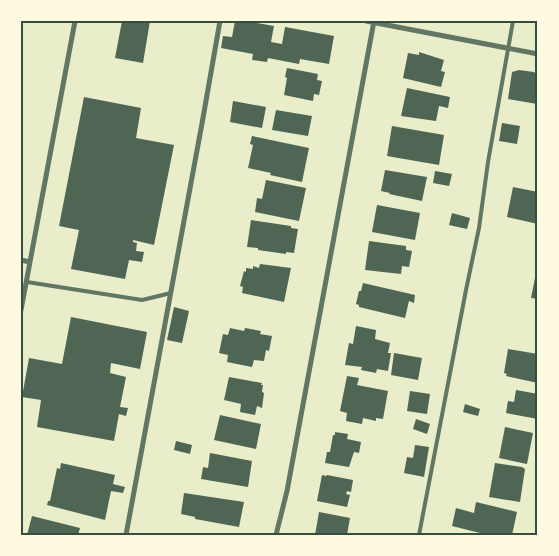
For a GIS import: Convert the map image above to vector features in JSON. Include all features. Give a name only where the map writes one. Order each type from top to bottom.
[{"type":"street","points":[[21,310],[75,21]]},
{"type":"street","points":[[126,535],[220,21]]},
{"type":"street","points":[[366,21],[538,54]]},
{"type":"street","points":[[276,535],[289,482],[374,22]]},
{"type":"street","points":[[21,260],[30,262]]},
{"type":"lane","points":[[419,535],[479,228],[488,162],[513,21]]},
{"type":"lane","points":[[27,282],[142,300],[171,293]]},
{"type":"building","points":[[122,21],[150,21],[143,63],[115,58]]},
{"type":"building","points":[[235,21],[274,26],[271,42],[282,44],[285,27],[334,36],[329,64],[300,59],[299,64],[268,58],[267,62],[252,60],[253,54],[221,48],[223,36],[232,37]]},
{"type":"building","points":[[419,52],[444,60],[441,71],[445,72],[441,87],[403,78],[408,53],[419,55]]},
{"type":"building","points":[[287,68],[318,74],[317,80],[322,81],[319,95],[314,94],[313,101],[284,95]]},
{"type":"building","points":[[519,70],[534,72],[538,77],[537,104],[508,99],[512,72]]},
{"type":"building","points":[[407,88],[450,97],[448,108],[439,106],[436,121],[401,116]]},
{"type":"building","points":[[84,97],[141,108],[136,138],[174,145],[154,245],[133,240],[133,242],[137,243],[136,251],[144,252],[142,262],[129,260],[125,279],[71,269],[79,230],[59,226]]},
{"type":"building","points":[[233,101],[266,107],[262,128],[230,122]]},
{"type":"building","points":[[276,110],[312,116],[308,136],[272,130]]},
{"type":"building","points":[[502,123],[520,126],[517,144],[499,141]]},
{"type":"building","points":[[392,126],[444,135],[439,165],[387,156]]},
{"type":"building","points":[[252,136],[309,148],[302,182],[248,168],[253,145],[250,144]]},
{"type":"building","points":[[385,170],[427,177],[422,201],[381,191]]},
{"type":"building","points":[[435,171],[452,174],[449,186],[433,183]]},
{"type":"building","points":[[266,180],[306,188],[299,221],[255,212],[257,198],[262,199]]},
{"type":"building","points":[[513,187],[538,192],[538,224],[507,217]]},
{"type":"building","points":[[377,205],[420,213],[415,240],[372,232]]},
{"type":"building","points":[[452,213],[470,218],[467,229],[449,225]]},
{"type":"building","points":[[251,220],[291,226],[291,228],[298,229],[294,253],[286,252],[286,254],[247,247]]},
{"type":"building","points":[[369,241],[406,246],[406,250],[412,251],[409,267],[402,266],[401,274],[365,270]]},
{"type":"building","points":[[260,264],[291,268],[284,302],[242,293],[243,287],[240,286],[244,271],[246,272],[246,268],[253,269],[253,266],[259,268]]},
{"type":"building","points":[[535,278],[538,279],[538,299],[531,298]]},
{"type":"building","points":[[363,283],[415,295],[414,303],[409,301],[405,318],[359,307],[356,304]]},
{"type":"building","points":[[174,307],[189,311],[182,343],[167,340]]},
{"type":"building","points":[[71,317],[147,332],[140,369],[111,363],[110,373],[126,377],[120,407],[128,408],[126,416],[119,414],[114,441],[37,427],[41,400],[22,397],[29,358],[62,364]]},
{"type":"building","points":[[356,326],[376,330],[375,339],[390,343],[388,353],[391,353],[388,371],[377,369],[376,373],[361,370],[362,367],[345,365],[349,343],[353,344]]},
{"type":"building","points":[[230,328],[244,331],[245,328],[261,331],[260,334],[272,336],[269,351],[266,350],[264,361],[254,360],[252,367],[227,362],[228,355],[219,353],[223,334],[228,335]]},
{"type":"building","points":[[508,349],[538,354],[538,383],[506,376],[507,374],[504,373]]},
{"type":"building","points":[[394,353],[422,358],[418,380],[391,375]]},
{"type":"building","points":[[347,376],[359,378],[357,385],[388,391],[383,419],[376,418],[376,421],[363,418],[362,424],[346,421],[347,413],[340,411]]},
{"type":"building","points":[[229,377],[262,383],[262,392],[264,393],[262,408],[257,406],[255,415],[240,412],[241,404],[224,400]]},
{"type":"building","points":[[516,390],[538,394],[538,419],[506,413],[508,401],[514,402]]},
{"type":"building","points":[[410,391],[430,394],[427,414],[407,411]]},
{"type":"building","points":[[465,404],[480,409],[478,416],[463,412]]},
{"type":"building","points":[[220,415],[261,424],[256,449],[214,440]]},
{"type":"building","points":[[416,419],[430,424],[427,434],[413,429]]},
{"type":"building","points":[[505,427],[533,433],[527,464],[499,458]]},
{"type":"building","points":[[335,432],[348,434],[347,439],[361,442],[359,453],[354,452],[349,467],[325,463]]},
{"type":"building","points":[[176,441],[192,445],[190,454],[174,450]]},
{"type":"building","points":[[415,445],[429,447],[424,477],[404,473],[407,457],[413,458]]},
{"type":"building","points":[[210,453],[252,461],[248,487],[201,479],[203,467],[208,468]]},
{"type":"building","points":[[61,463],[115,475],[113,484],[125,487],[123,493],[111,491],[105,520],[47,505],[48,501],[50,501],[57,468],[60,469]]},
{"type":"building","points":[[495,463],[525,469],[520,502],[489,497]]},
{"type":"building","points":[[322,475],[353,480],[351,492],[347,491],[346,494],[350,495],[347,507],[317,501]]},
{"type":"building","points":[[184,493],[244,502],[239,527],[195,519],[195,517],[181,514]]},
{"type":"building","points":[[476,502],[517,512],[512,535],[488,535],[452,526],[456,508],[474,513]]},
{"type":"building","points":[[319,512],[350,518],[347,535],[315,535]]},
{"type":"building","points":[[32,516],[80,528],[78,535],[27,535]]}]
